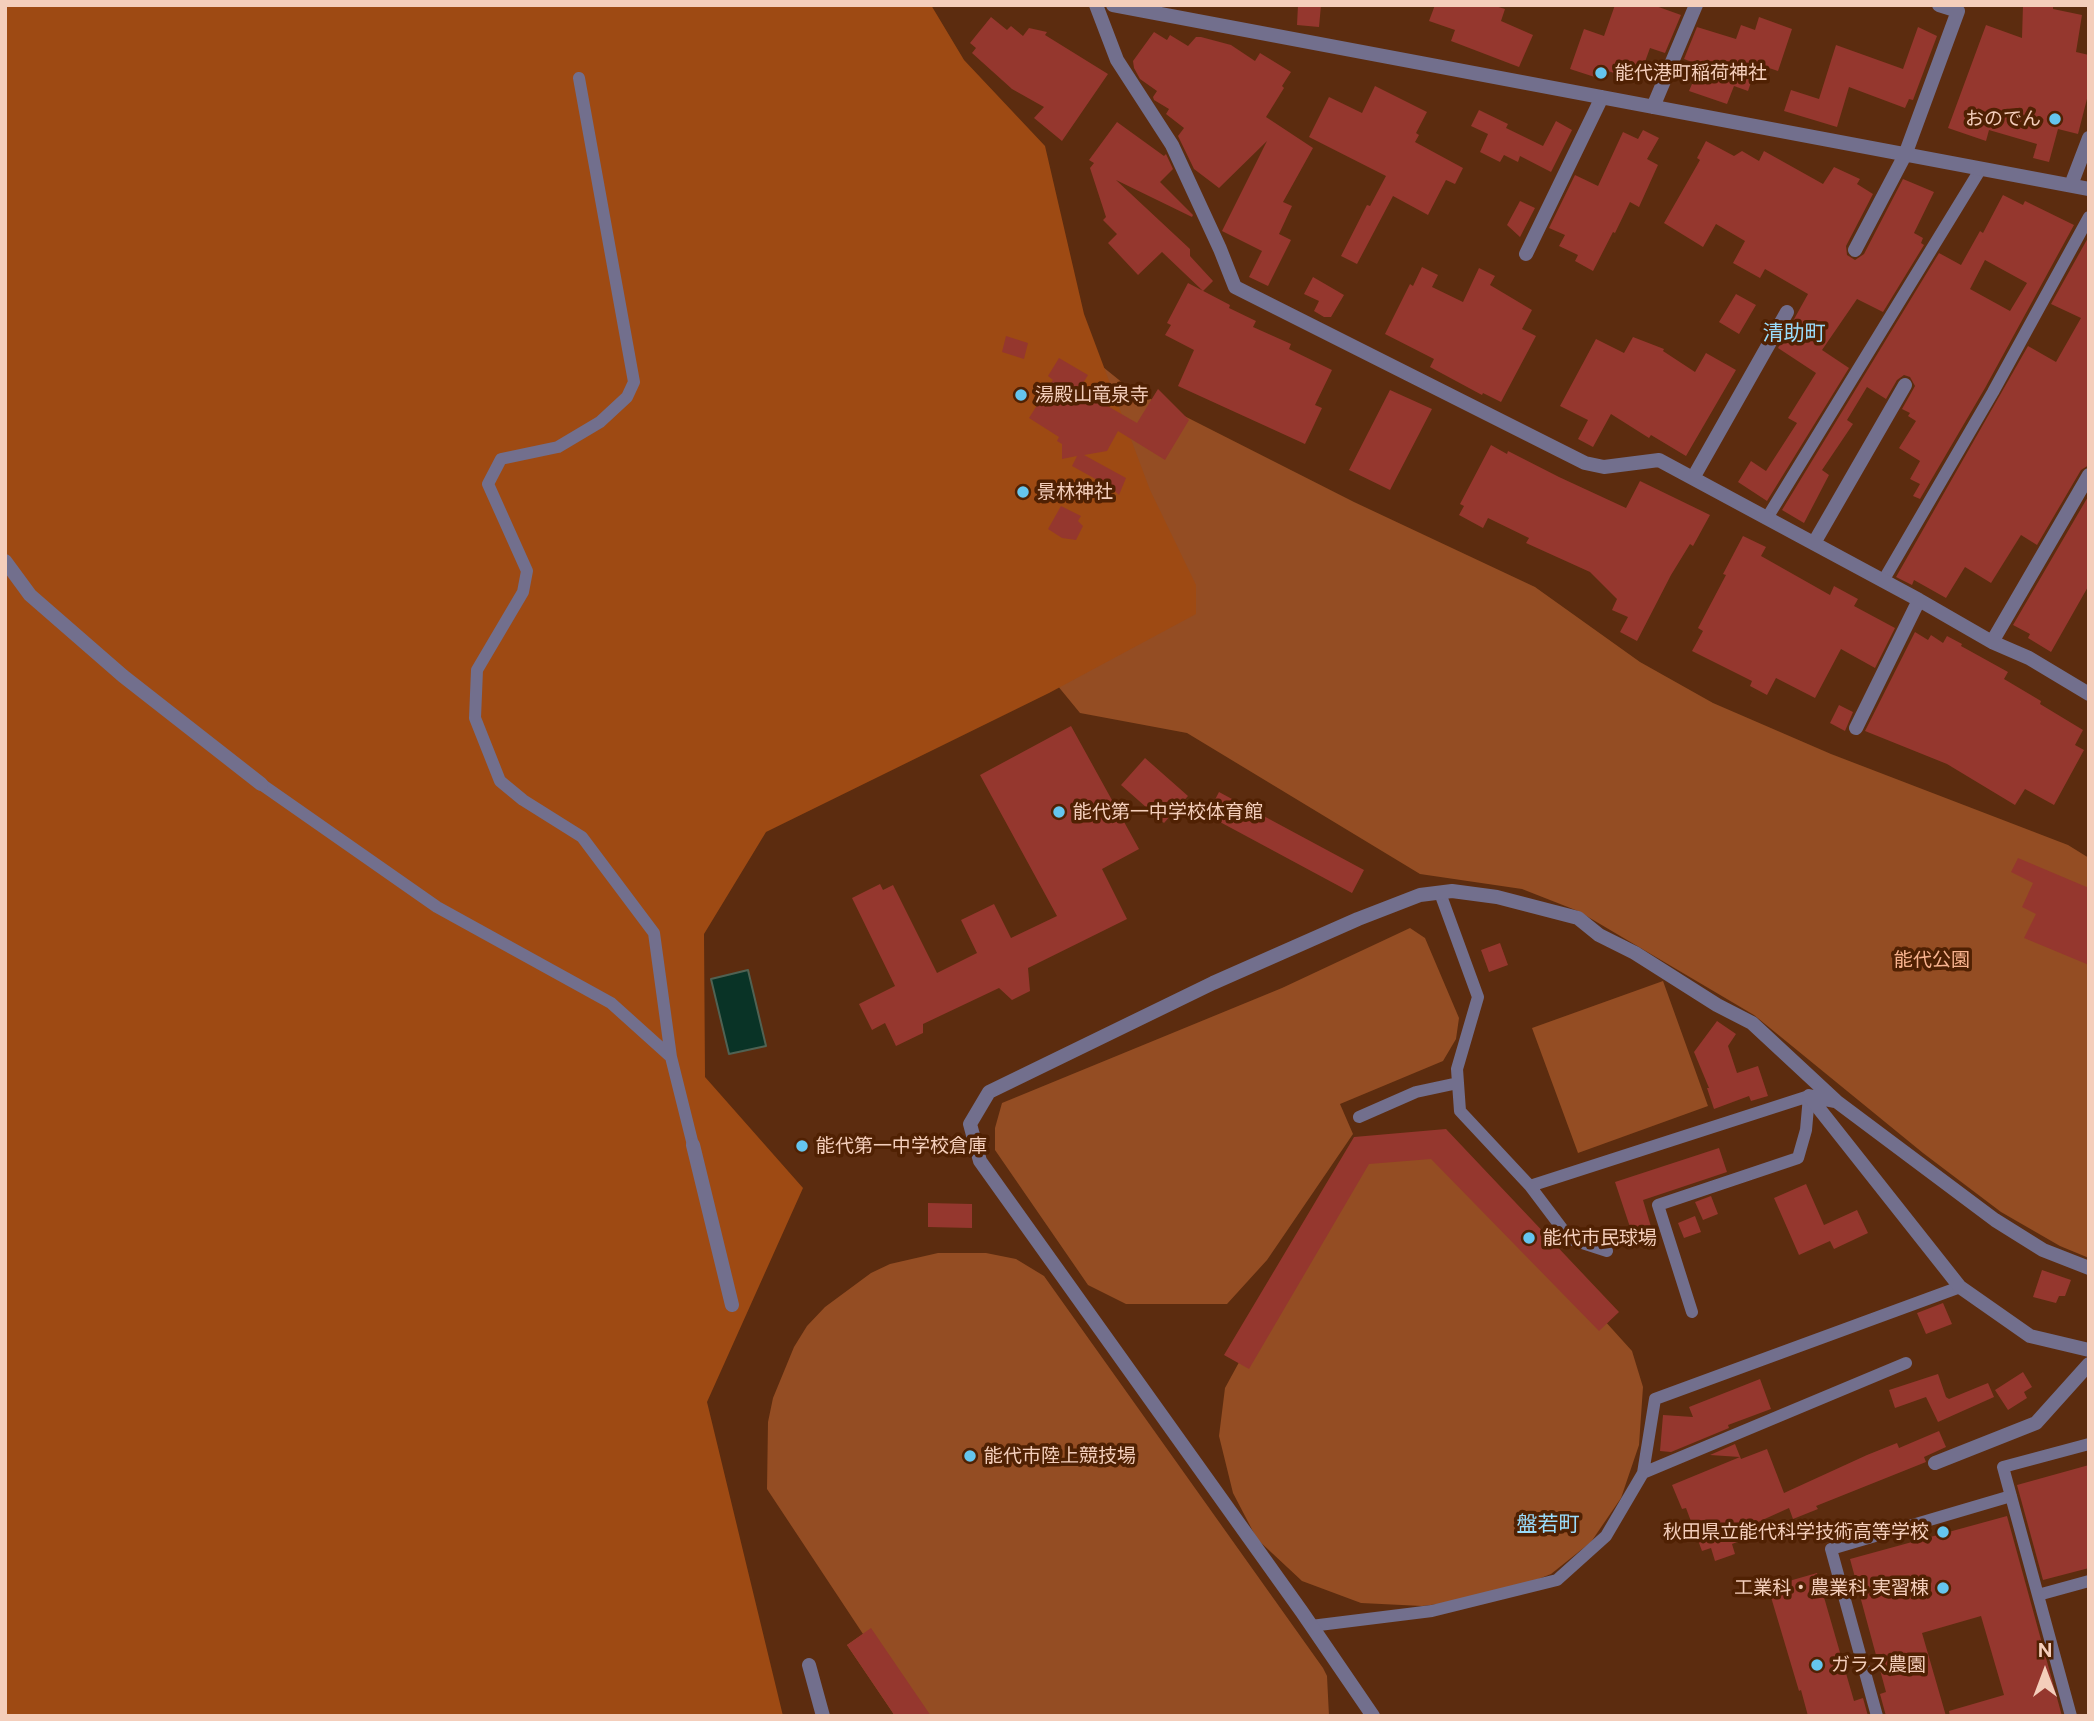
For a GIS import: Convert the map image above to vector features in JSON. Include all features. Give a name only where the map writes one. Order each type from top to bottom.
[{"type":"street","points":[[1096,5],[1117,60],[1172,145],[1235,288],[1585,463],[1604,467],[1659,460],[1992,642],[2028,658],[2089,694]]},
{"type":"street","points":[[1113,5],[2089,189]]},
{"type":"street","points":[[1653,107],[1696,5]]},
{"type":"street","points":[[1855,250],[1905,155],[1958,11],[1939,5]]},
{"type":"street","points":[[1526,254],[1602,97]]},
{"type":"street","points":[[2071,185],[2089,138]]},
{"type":"street","points":[[1693,478],[1787,312]]},
{"type":"street","points":[[1814,543],[1905,385]]},
{"type":"street","points":[[1992,642],[2089,475]]},
{"type":"street","points":[[5,561],[30,595],[123,676],[261,784]]},
{"type":"street","points":[[1856,728],[1919,600]]},
{"type":"street","points":[[1373,1716],[980,1161],[970,1124],[989,1092],[1213,983],[1358,919],[1420,895],[1452,891],[1497,897],[1578,918],[1599,935],[1635,953],[1717,1005],[1752,1023],[1836,1101],[1995,1220],[2043,1250],[2089,1268]]},
{"type":"street","points":[[1809,1096],[1836,1101]]},
{"type":"street","points":[[1809,1096],[1961,1287],[2030,1336],[2089,1350]]},
{"type":"street","points":[[693,1145],[732,1305]]},
{"type":"street","points":[[1935,1464],[2036,1423],[2089,1364]]},
{"type":"street","points":[[809,1665],[822,1716]]},
{"type":"lane","points":[[579,78],[634,382],[627,397],[600,422],[558,446],[501,459],[488,484],[527,571],[523,592],[477,670],[475,718],[500,781],[523,800],[582,837],[654,933],[671,1057],[693,1145]]},
{"type":"lane","points":[[1767,518],[1980,170]]},
{"type":"lane","points":[[1882,581],[1993,392],[2089,217]]},
{"type":"lane","points":[[261,784],[437,907],[611,1003],[671,1057]]},
{"type":"lane","points":[[1440,893],[1478,997],[1457,1069],[1460,1111],[1530,1186],[1570,1239],[1607,1251]]},
{"type":"lane","points":[[1359,1116],[1416,1092],[1458,1083]]},
{"type":"lane","points":[[1530,1186],[1809,1096],[1807,1129],[1798,1158],[1658,1205],[1692,1312]]},
{"type":"lane","points":[[1311,1626],[1432,1611],[1557,1580],[1606,1536],[1643,1473],[1655,1399],[1961,1287]]},
{"type":"lane","points":[[1643,1473],[1906,1363]]},
{"type":"lane","points":[[2071,1716],[2003,1467],[2089,1444]]},
{"type":"lane","points":[[1877,1716],[1830,1549],[2011,1496]]},
{"type":"lane","points":[[2038,1595],[2089,1581]]},
{"type":"green space","name":"能代公園","points":[[692,35],[1129,388],[1354,502],[1535,587],[1640,662],[1713,703],[1831,754],[2068,845],[2089,858],[2089,1258],[2060,1246],[2001,1212],[1923,1153],[1754,1015],[1578,911],[1522,889],[1420,874],[1187,733],[1080,713],[938,540]]},
{"type":"green space","points":[[1410,928],[1425,938],[1459,1018],[1456,1039],[1443,1061],[1340,1104],[1353,1134],[1267,1260],[1227,1304],[1126,1304],[1088,1285],[995,1150],[995,1128],[1002,1103],[1282,988]]},
{"type":"green space","points":[[1663,981],[1708,1106],[1578,1153],[1532,1028]]},
{"type":"green space","points":[[1443,1142],[1632,1351],[1643,1387],[1639,1445],[1621,1498],[1591,1542],[1551,1574],[1490,1598],[1422,1606],[1361,1603],[1302,1581],[1257,1539],[1233,1493],[1219,1436],[1225,1388],[1355,1149]]},
{"type":"green space","name":"能代市陸上競技場","points":[[938,1253],[986,1253],[1016,1259],[1044,1276],[1323,1668],[1327,1676],[1329,1716],[895,1716],[847,1645],[863,1634],[767,1489],[768,1422],[773,1398],[794,1347],[807,1326],[825,1307],[871,1273],[890,1264]]},
{"type":"shaded area","points":[[5,5],[931,5],[964,60],[1045,146],[1084,314],[1150,490],[1196,585],[1196,614],[1049,693],[766,832],[704,934],[705,1077],[803,1188],[707,1402],[783,1716],[5,1716]]},
{"type":"shaded area","points":[[748,970],[766,1046],[729,1054],[711,979]]},
{"type":"building","points":[[1298,5],[1321,5],[1319,27],[1297,25]]},
{"type":"building","points":[[1435,5],[1492,5],[1505,9],[1501,21],[1533,35],[1519,67],[1451,41],[1455,30],[1429,21]]},
{"type":"building","points":[[1615,5],[1653,5],[1681,15],[1665,53],[1650,48],[1638,81],[1608,71],[1604,80],[1570,69],[1584,29],[1604,36]]},
{"type":"building","points":[[2023,5],[2053,5],[2053,9],[2082,15],[2076,52],[2089,55],[2089,91],[2078,134],[2058,129],[2049,162],[2033,158],[2037,144],[1989,130],[1986,141],[1948,128],[1986,25],[2022,38]]},
{"type":"building","points":[[991,17],[1007,30],[1011,26],[1023,36],[1029,28],[1047,32],[1045,35],[1108,74],[1062,141],[1034,118],[1044,107],[1012,89],[972,53],[976,48],[970,43]]},
{"type":"building","points":[[1759,17],[1792,29],[1778,71],[1757,64],[1748,91],[1734,86],[1727,104],[1689,91],[1700,65],[1684,59],[1697,27],[1736,39],[1741,25],[1755,30]]},
{"type":"building","points":[[1918,27],[1937,36],[1913,100],[1909,99],[1905,108],[1849,87],[1837,127],[1784,111],[1791,90],[1819,99],[1836,45],[1903,69]]},
{"type":"building","points":[[1154,32],[1167,40],[1170,35],[1188,46],[1196,37],[1231,45],[1255,61],[1260,53],[1291,72],[1266,117],[1313,148],[1283,202],[1292,206],[1279,234],[1291,240],[1268,286],[1249,277],[1262,251],[1222,231],[1267,141],[1219,188],[1194,169],[1178,136],[1184,128],[1166,114],[1169,109],[1154,100],[1157,91],[1140,79],[1134,68],[1133,61]]},
{"type":"building","points":[[1375,86],[1427,112],[1416,133],[1419,135],[1415,142],[1463,168],[1455,184],[1446,180],[1428,215],[1393,196],[1357,264],[1341,256],[1367,205],[1370,206],[1386,176],[1309,137],[1329,97],[1362,113]]},
{"type":"building","points":[[1479,110],[1508,124],[1506,128],[1543,146],[1556,121],[1572,130],[1551,172],[1520,156],[1518,162],[1504,155],[1500,162],[1480,152],[1488,134],[1471,126]]},
{"type":"building","points":[[1117,122],[1164,156],[1166,154],[1173,169],[1160,182],[1192,217],[1116,180],[1190,249],[1190,256],[1213,281],[1203,291],[1162,252],[1138,275],[1108,243],[1117,234],[1103,220],[1106,217],[1090,168],[1094,163],[1089,160]]},
{"type":"building","points":[[1643,130],[1659,138],[1647,159],[1658,165],[1639,207],[1630,202],[1593,271],[1575,261],[1578,255],[1559,246],[1565,235],[1549,228],[1575,175],[1598,186],[1623,132],[1638,139]]},
{"type":"building","points":[[1706,141],[1734,156],[1742,151],[1759,161],[1764,151],[1823,184],[1834,167],[1860,179],[1857,184],[1873,194],[1846,246],[1847,255],[1855,260],[1864,254],[1903,179],[1934,192],[1914,233],[1923,238],[1921,243],[1924,245],[1883,312],[1857,299],[1822,350],[1849,368],[1767,501],[1738,482],[1751,461],[1766,471],[1797,423],[1788,418],[1816,373],[1778,348],[1808,294],[1765,269],[1760,278],[1733,263],[1745,241],[1716,224],[1703,247],[1664,223],[1700,160],[1697,158]]},
{"type":"building","points":[[2003,195],[2023,205],[2025,201],[2074,225],[1985,388],[1920,499],[1913,496],[1920,484],[1910,479],[1920,461],[1899,448],[1916,421],[1908,416],[1910,413],[1902,409],[1915,386],[1910,377],[1904,375],[1897,380],[1886,399],[1867,387],[1847,420],[1853,424],[1822,470],[1829,475],[1804,523],[1782,510],[1939,253],[1961,265],[1980,231],[1983,233]],"holes":[[[1985,260],[2027,283],[2010,311],[1970,289]]]},
{"type":"building","points":[[1520,201],[1535,208],[1520,237],[1507,225]]},
{"type":"building","points":[[2089,236],[2089,465],[2081,470],[2037,545],[2021,535],[1991,583],[1965,567],[1946,598],[1914,580],[1912,585],[1896,577],[2028,346],[2056,362],[2081,318],[2051,304]]},
{"type":"building","points":[[1422,267],[1438,275],[1432,287],[1463,302],[1479,268],[1495,276],[1490,285],[1532,310],[1522,329],[1536,336],[1501,402],[1483,393],[1482,395],[1430,367],[1434,359],[1385,334],[1410,284],[1413,286]]},
{"type":"building","points":[[1313,277],[1344,295],[1331,317],[1324,317],[1314,311],[1319,301],[1304,294]]},
{"type":"building","points":[[1188,283],[1256,321],[1253,327],[1291,344],[1289,349],[1332,370],[1315,405],[1322,408],[1305,444],[1178,386],[1194,350],[1165,335],[1171,325],[1167,323]]},
{"type":"building","points":[[1736,294],[1756,305],[1739,334],[1719,322]]},
{"type":"building","points":[[1006,336],[1028,343],[1024,359],[1002,352]]},
{"type":"building","points":[[1633,337],[1664,349],[1663,351],[1695,372],[1706,353],[1736,370],[1686,456],[1651,435],[1649,438],[1611,414],[1593,447],[1578,439],[1588,420],[1560,406],[1596,339],[1624,353]]},
{"type":"building","points":[[1059,358],[1088,375],[1082,385],[1088,388],[1085,393],[1137,423],[1158,389],[1189,420],[1165,460],[1118,431],[1107,451],[1084,455],[1126,478],[1119,495],[1072,466],[1077,456],[1062,459],[1062,444],[1057,441],[1059,437],[1029,418],[1053,380],[1048,376]]},
{"type":"building","points":[[1390,390],[1432,409],[1390,490],[1349,470]]},
{"type":"building","points":[[1491,445],[1626,508],[1640,481],[1710,515],[1693,546],[1690,544],[1671,575],[1637,641],[1620,632],[1628,617],[1612,610],[1617,599],[1590,572],[1526,543],[1529,538],[1488,518],[1483,528],[1459,515],[1464,506],[1460,504]]},
{"type":"building","points":[[2089,495],[2089,585],[2051,652],[2028,638],[2030,634],[2013,625]]},
{"type":"building","points":[[1061,506],[1081,516],[1078,521],[1083,526],[1076,540],[1062,538],[1048,529]]},
{"type":"building","points":[[1743,536],[1766,547],[1761,556],[1830,595],[1834,586],[1858,599],[1854,606],[1895,628],[1875,668],[1841,649],[1815,698],[1776,678],[1767,695],[1750,686],[1752,681],[1692,651],[1703,631],[1698,628]]},
{"type":"building","points":[[1915,632],[1928,640],[1931,635],[1943,643],[1947,636],[1962,644],[1961,646],[2008,672],[2004,679],[2083,730],[2075,745],[2084,750],[2054,805],[2025,789],[2015,805],[1947,764],[1865,731]]},
{"type":"building","points":[[1839,705],[1853,712],[1845,731],[1830,723]]},
{"type":"building","points":[[1071,726],[1139,849],[1102,869],[1127,919],[1028,968],[1030,991],[1012,1000],[999,988],[923,1024],[923,1033],[896,1046],[885,1023],[872,1030],[859,1004],[895,986],[852,898],[880,884],[883,890],[893,885],[937,973],[977,953],[961,920],[994,904],[1011,938],[1057,916],[980,775]]},
{"type":"building","points":[[1145,758],[1188,796],[1164,823],[1121,785]]},
{"type":"building","points":[[1219,792],[1364,870],[1352,893],[1207,815]]},
{"type":"building","points":[[2018,858],[2089,888],[2089,965],[2024,938],[2036,914],[2022,907],[2033,883],[2011,872]]},
{"type":"building","points":[[1500,943],[1508,965],[1489,972],[1481,950]]},
{"type":"building","points":[[1717,1021],[1736,1034],[1728,1046],[1737,1073],[1758,1066],[1768,1096],[1751,1101],[1749,1096],[1714,1109],[1709,1088],[1694,1052]]},
{"type":"building","name":"能代市民球場","points":[[1446,1129],[1619,1312],[1599,1331],[1431,1159],[1369,1164],[1249,1369],[1224,1355],[1354,1137]]},
{"type":"building","points":[[1719,1148],[1727,1172],[1643,1200],[1652,1230],[1633,1236],[1615,1182]]},
{"type":"building","points":[[1806,1184],[1824,1225],[1857,1210],[1868,1233],[1834,1249],[1830,1241],[1799,1255],[1774,1198]]},
{"type":"building","points":[[1711,1196],[1718,1214],[1703,1220],[1695,1202]]},
{"type":"building","points":[[928,1203],[972,1204],[972,1228],[928,1227]]},
{"type":"building","points":[[1695,1216],[1701,1232],[1684,1238],[1678,1223]]},
{"type":"building","points":[[2042,1270],[2071,1280],[2065,1296],[2059,1296],[2056,1303],[2033,1297]]},
{"type":"building","points":[[1943,1303],[1952,1324],[1926,1334],[1917,1313]]},
{"type":"building","points":[[2023,1372],[2032,1387],[2024,1392],[2027,1398],[2008,1410],[1995,1390]]},
{"type":"building","points":[[1938,1374],[1949,1399],[1988,1383],[1994,1397],[1938,1422],[1926,1397],[1895,1408],[1889,1390]]},
{"type":"building","points":[[1760,1379],[1771,1409],[1728,1425],[1729,1428],[1671,1452],[1660,1451],[1663,1415],[1693,1417],[1689,1407]]},
{"type":"building","points":[[1939,1431],[1946,1447],[1924,1457],[1926,1462],[1816,1506],[1818,1509],[1793,1519],[1789,1508],[1758,1522],[1762,1532],[1732,1544],[1735,1554],[1715,1561],[1711,1548],[1702,1551],[1686,1508],[1682,1509],[1672,1485],[1740,1457],[1710,1455],[1735,1444],[1741,1459],[1767,1449],[1784,1493],[1897,1443],[1899,1448]]},
{"type":"building","points":[[2089,1465],[2089,1568],[2043,1580],[2017,1485]]},
{"type":"building","name":"工業科・農業科 実習棟","points":[[2007,1516],[2062,1716],[1950,1716],[1949,1711],[2004,1695],[1981,1616],[1922,1633],[1946,1716],[1886,1716],[1880,1694],[1886,1692],[1850,1559]]},
{"type":"building","points":[[1817,1573],[1854,1701],[1863,1698],[1868,1716],[1808,1716],[1801,1690],[1799,1691],[1768,1587]]},
{"type":"building","points":[[871,1628],[931,1716],[895,1716],[847,1645]]},
{"type":"place","name":"能代港町稲荷神社","points":[[1601,73]]},
{"type":"place","name":"おのでん","points":[[2055,119]]},
{"type":"place","name":"湯殿山竜泉寺","points":[[1021,395]]},
{"type":"place","name":"景林神社","points":[[1023,492]]},
{"type":"place","name":"能代第一中学校体育館","points":[[1059,812]]},
{"type":"place","name":"能代第一中学校倉庫","points":[[802,1146]]},
{"type":"place","name":"能代市民球場","points":[[1529,1238]]},
{"type":"place","name":"能代市陸上競技場","points":[[970,1456]]},
{"type":"place","name":"秋田県立能代科学技術高等学校","points":[[1943,1532]]},
{"type":"place","name":"工業科・農業科 実習棟","points":[[1943,1588]]},
{"type":"place","name":"ガラス農園","points":[[1817,1665]]},
{"type":"district","name":"清助町","points":[[1794,334]]},
{"type":"district","name":"盤若町","points":[[1548,1525]]}]
